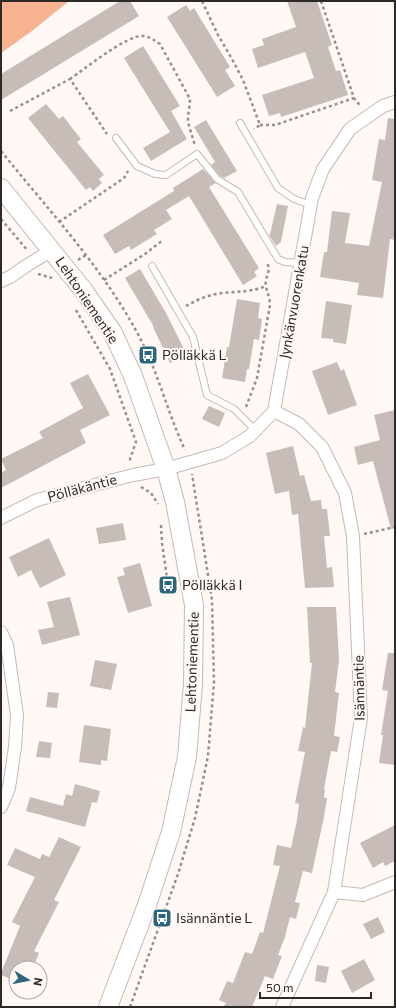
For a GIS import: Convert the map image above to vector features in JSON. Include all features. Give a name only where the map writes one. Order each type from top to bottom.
[{"type":"main road","name":"Lehtoniementie","points":[[1,188],[52,250],[59,273],[84,291],[113,333],[132,376],[166,469],[175,502],[194,605],[193,684],[186,757],[171,832],[147,905],[111,1004]]},
{"type":"street","name":"Jynkänvuorenkatu","points":[[274,412],[312,198],[323,169],[350,129],[383,106],[395,102]]},
{"type":"street","points":[[1,281],[10,277],[52,250]]},
{"type":"street","points":[[166,469],[222,453],[250,436],[274,412]]},
{"type":"street","name":"Isännäntie","points":[[274,412],[299,424],[322,446],[345,493],[353,536],[362,718],[334,892],[282,1007]]},
{"type":"street","name":"Pölläkäntie","points":[[1,518],[37,500],[133,475],[166,469]]},
{"type":"street","points":[[1,632],[7,645],[17,715],[15,747],[9,788],[1,807]]},
{"type":"street","points":[[334,892],[363,895],[395,882]]},
{"type":"lane","points":[[240,123],[278,188],[294,199],[311,205]]},
{"type":"lane","points":[[116,138],[137,166],[155,174],[166,175],[197,154],[217,179],[238,192],[278,260],[301,263]]},
{"type":"lane","points":[[152,266],[193,337],[207,396],[234,409],[256,431]]},
{"type":"path","points":[[202,1],[218,35],[243,80],[260,125]]},
{"type":"path","points":[[321,1],[354,98],[362,109]]},
{"type":"path","points":[[10,112],[70,79],[126,40],[142,36],[152,38],[160,44],[190,99],[188,118],[190,132],[197,154]]},
{"type":"path","points":[[70,79],[108,135]]},
{"type":"path","points":[[246,134],[260,125],[275,125],[354,98]]},
{"type":"path","points":[[1,151],[86,255],[118,299],[148,355],[190,461],[212,600],[214,682],[208,756],[195,818],[178,874],[130,1007]]},
{"type":"path","points":[[59,222],[124,178],[128,172],[128,168]]},
{"type":"path","points":[[1,219],[36,260]]},
{"type":"path","points":[[104,280],[145,254],[162,240]]},
{"type":"path","points":[[59,273],[86,255]]},
{"type":"path","points":[[240,416],[249,401],[257,378],[270,305],[270,297],[266,286],[269,266],[265,260]]},
{"type":"path","points":[[179,311],[197,300],[214,294],[258,290],[266,286]]},
{"type":"path","points":[[75,309],[110,369],[136,442],[130,459],[133,475],[139,486],[151,493],[158,504],[159,510]]},
{"type":"path","points":[[161,522],[162,543],[168,585]]},
{"type":"path","points":[[353,536],[395,527]]},
{"type":"shaded area","points":[[1,1],[69,1],[32,31],[1,53]]},
{"type":"building","points":[[120,1],[130,1],[139,16],[1,100],[1,74]]},
{"type":"building","points":[[287,1],[317,1],[332,45],[328,47],[336,71],[340,70],[348,95],[281,117],[280,113],[269,116],[262,95],[314,78],[305,52],[258,68],[252,49],[264,45],[262,39],[296,27]]},
{"type":"building","points":[[186,5],[190,11],[194,8],[230,67],[225,70],[235,86],[217,97],[167,17]]},
{"type":"building","points":[[143,46],[180,106],[171,111],[187,139],[151,161],[143,148],[170,132],[124,58]]},
{"type":"building","points":[[46,104],[59,119],[63,116],[81,139],[77,142],[104,175],[99,179],[102,183],[93,191],[90,187],[86,190],[28,118]]},
{"type":"building","points":[[388,118],[395,119],[395,240],[390,239],[383,298],[357,295],[359,283],[320,277],[324,252],[327,252],[332,211],[350,213],[345,243],[369,246],[382,182],[372,180],[379,139],[385,140]]},
{"type":"building","points":[[206,120],[237,171],[224,178],[220,176],[211,165],[215,162],[194,127]]},
{"type":"building","points":[[203,169],[216,183],[209,187],[259,268],[254,272],[257,276],[243,285],[189,196],[166,210],[172,219],[154,230],[157,234],[131,250],[129,246],[115,254],[103,235],[174,191],[173,188]]},
{"type":"building","points":[[277,204],[288,206],[281,242],[276,246],[269,235]]},
{"type":"building","points":[[140,269],[166,313],[187,355],[170,363],[154,327],[125,278]]},
{"type":"building","points":[[237,299],[260,303],[258,318],[262,319],[259,340],[254,339],[249,369],[247,369],[245,382],[222,378]]},
{"type":"building","points":[[326,301],[352,305],[346,344],[333,342],[333,339],[321,338]]},
{"type":"building","points":[[337,362],[341,371],[344,369],[357,405],[328,415],[312,371]]},
{"type":"building","points":[[88,374],[110,415],[80,430],[86,443],[1,488],[1,473],[6,470],[1,459],[43,438],[39,432],[83,408],[70,383]]},
{"type":"building","points":[[209,406],[225,413],[219,427],[202,419]]},
{"type":"building","points":[[395,410],[395,528],[391,529],[373,461],[358,465],[354,447],[380,440],[374,415]]},
{"type":"building","points":[[293,446],[300,476],[304,475],[311,501],[321,500],[322,509],[327,509],[330,536],[324,536],[327,568],[332,567],[334,587],[305,588],[298,514],[292,515],[289,491],[275,494],[266,453]]},
{"type":"building","points":[[123,523],[126,540],[99,544],[96,528]]},
{"type":"building","points":[[49,538],[66,575],[40,588],[31,570],[18,577],[9,557]]},
{"type":"building","points":[[140,563],[152,606],[128,613],[117,577],[125,575],[123,568]]},
{"type":"building","points":[[70,597],[80,635],[42,645],[38,630],[54,627],[47,602]]},
{"type":"building","points":[[307,607],[336,607],[339,660],[335,692],[339,693],[334,736],[340,737],[337,752],[331,751],[324,789],[324,798],[327,798],[324,817],[312,873],[303,871],[295,902],[300,903],[296,919],[290,917],[285,937],[278,955],[282,956],[273,979],[265,976],[252,1007],[223,1007],[226,1003],[219,1000],[227,981],[233,983],[245,952],[252,954],[260,932],[263,933],[280,866],[273,865],[277,845],[291,848],[297,820],[299,804],[295,803],[305,752],[298,751],[303,727],[305,728],[312,663],[310,663]]},
{"type":"building","points":[[388,653],[395,653],[395,765],[379,763],[383,735],[381,735],[388,691],[382,690]]},
{"type":"building","points":[[95,660],[117,664],[111,690],[90,686]]},
{"type":"building","points":[[48,692],[59,693],[57,708],[46,707]]},
{"type":"building","points":[[84,725],[111,729],[107,761],[101,760],[101,765],[79,762]]},
{"type":"building","points":[[39,741],[52,743],[50,758],[36,757]]},
{"type":"building","points":[[75,784],[100,791],[97,803],[92,802],[85,827],[26,811],[30,797],[63,806],[66,794],[72,796]]},
{"type":"building","points":[[395,825],[395,861],[385,866],[383,862],[373,868],[360,843]]},
{"type":"building","points":[[59,837],[81,847],[54,900],[59,902],[34,951],[39,953],[36,960],[8,960],[8,978],[1,975],[1,973],[20,926],[12,922],[35,877],[7,865],[15,848],[40,859],[42,854],[49,857]]},
{"type":"building","points":[[378,917],[385,932],[371,939],[363,924]]},
{"type":"building","points":[[364,959],[375,980],[352,993],[341,971]]},
{"type":"building","points":[[317,965],[329,967],[326,983],[315,981]]},
{"type":"place","name":"Pölläkkä L","points":[[148,355]]},
{"type":"place","name":"Pölläkkä I","points":[[168,585]]},
{"type":"place","name":"Isännäntie L","points":[[162,918]]}]
